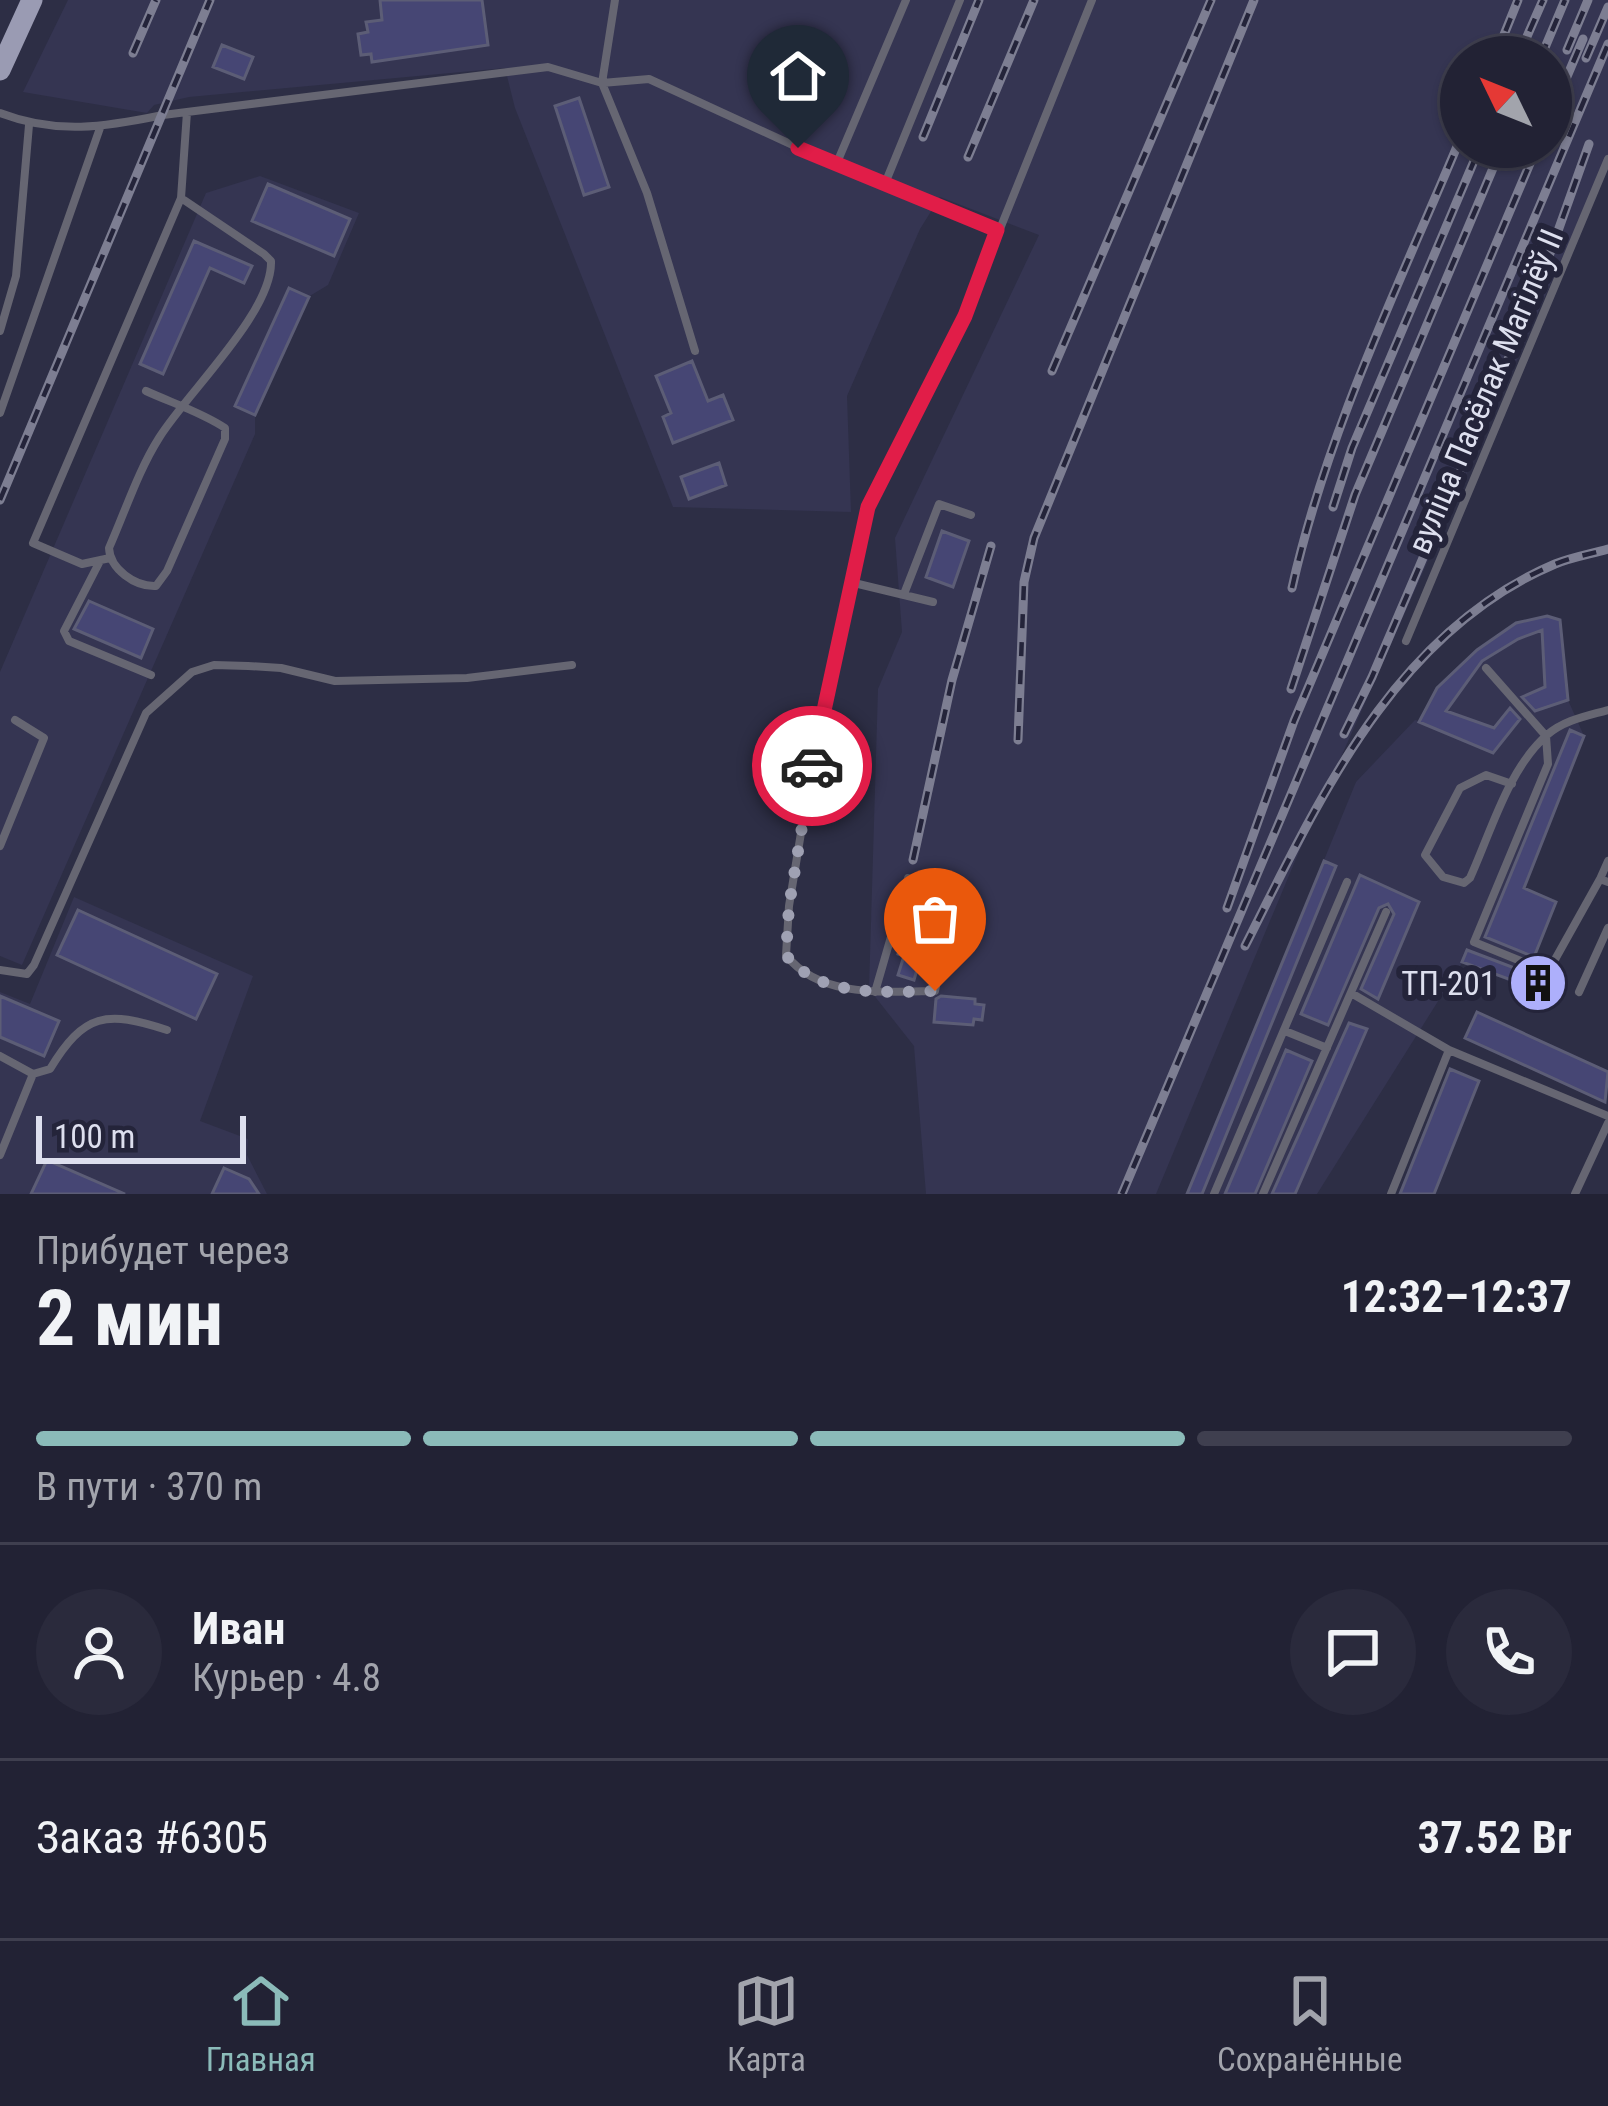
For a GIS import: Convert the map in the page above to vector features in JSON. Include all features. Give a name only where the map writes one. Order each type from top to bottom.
[{"type":"main road","points":[[0,70],[32,0]]},
{"type":"lane","points":[[615,0],[602,83],[646,193],[695,350]]},
{"type":"lane","points":[[836,165],[906,0]]},
{"type":"lane","points":[[884,186],[960,0]]},
{"type":"lane","points":[[947,932],[935,991],[875,992],[832,985],[799,972],[786,955],[789,906],[820,717],[868,507],[965,316],[1092,0]]},
{"type":"lane","points":[[0,113],[28,125],[100,128],[187,112],[548,68],[602,83],[649,80],[884,186],[997,230]]},
{"type":"lane","points":[[105,559],[82,564],[33,543],[181,197],[187,112]]},
{"type":"lane","points":[[0,331],[16,276],[28,125]]},
{"type":"lane","points":[[0,413],[100,128]]},
{"type":"lane","name":"вуліца Пасёлак Магілёў II","points":[[1406,641],[1608,159]]},
{"type":"lane","points":[[152,675],[69,641],[64,631],[105,559],[155,443],[258,302],[271,272],[271,261],[264,254],[181,197]]},
{"type":"lane","points":[[105,559],[145,586],[156,586],[167,572],[225,439],[225,428],[146,392]]},
{"type":"lane","points":[[904,594],[939,505],[971,514]]},
{"type":"lane","points":[[850,582],[933,602]]},
{"type":"lane","points":[[0,970],[27,974],[34,965],[146,713],[192,672],[214,665],[248,666],[351,681],[467,678],[572,665]]},
{"type":"lane","points":[[1486,668],[1546,736],[1548,764],[1474,943],[1548,972],[1604,880],[1608,861]]},
{"type":"lane","points":[[1512,784],[1486,775],[1460,788],[1425,855],[1443,877],[1464,884],[1470,878],[1512,784],[1546,736],[1571,720],[1608,710]]},
{"type":"lane","points":[[0,846],[44,738],[15,720]]},
{"type":"lane","points":[[875,992],[908,878],[939,888]]},
{"type":"lane","points":[[1214,1194],[1348,882]]},
{"type":"lane","points":[[1263,1194],[1386,912]]},
{"type":"lane","points":[[1579,992],[1608,928]]},
{"type":"lane","points":[[1351,993],[1449,1050],[1608,1119],[1575,1194]]},
{"type":"lane","points":[[0,1057],[33,1074],[50,1069],[72,1035],[88,1025],[110,1019],[136,1020],[167,1030]]},
{"type":"lane","points":[[1285,1030],[1327,1048]]},
{"type":"lane","points":[[1391,1194],[1449,1050]]},
{"type":"lane","points":[[0,1155],[33,1074]]},
{"type":"shaded area","points":[[68,0],[1608,0],[1608,154],[1295,861],[1156,1194],[926,1194],[914,1046],[869,989],[878,689],[902,632],[895,538],[1039,235],[940,197],[920,229],[847,396],[851,512],[673,507],[515,108],[505,68],[189,97],[154,105],[147,113],[23,92]]},
{"type":"shaded area","points":[[260,176],[359,213],[328,285],[308,297],[255,415],[255,434],[22,965],[0,956],[0,672],[206,193]]},
{"type":"shaded area","points":[[1547,616],[1560,620],[1568,700],[1584,736],[1524,887],[1556,902],[1521,986],[1462,963],[1317,1194],[1187,1194],[1356,782],[1419,721],[1437,688],[1478,649],[1516,623]]},
{"type":"shaded area","points":[[74,897],[253,976],[200,1121],[248,1139],[247,1155],[267,1194],[0,1194],[0,992],[30,1004]]},
{"type":"building","points":[[380,0],[482,0],[488,45],[372,62],[371,54],[361,55],[358,34],[368,32],[366,22],[382,20]]},
{"type":"building","points":[[222,45],[253,57],[244,79],[213,67]]},
{"type":"building","points":[[579,98],[609,187],[584,195],[555,106]]},
{"type":"building","points":[[268,184],[350,219],[334,256],[252,221]]},
{"type":"building","points":[[194,241],[252,266],[244,283],[210,268],[163,374],[140,364]]},
{"type":"building","points":[[289,288],[309,297],[255,415],[235,406]]},
{"type":"building","points":[[692,361],[708,401],[723,395],[733,420],[673,443],[663,417],[671,413],[656,376]]},
{"type":"building","points":[[719,463],[726,485],[689,499],[681,477]]},
{"type":"building","points":[[942,531],[969,541],[953,587],[926,577]]},
{"type":"building","points":[[89,601],[153,629],[141,658],[74,629]]},
{"type":"building","points":[[1547,616],[1560,620],[1568,700],[1535,711],[1522,697],[1545,687],[1542,630],[1482,661],[1446,711],[1494,728],[1510,708],[1520,719],[1493,753],[1419,722],[1437,688],[1477,650],[1516,623]]},
{"type":"building","points":[[1570,730],[1584,736],[1524,888],[1556,902],[1534,957],[1485,937]]},
{"type":"building","points":[[1324,861],[1336,866],[1202,1194],[1187,1194]]},
{"type":"building","points":[[1360,875],[1419,902],[1378,999],[1361,989],[1394,914],[1388,904],[1379,908],[1328,1025],[1301,1014]]},
{"type":"building","points":[[920,899],[936,904],[914,980],[898,975],[904,956],[898,954],[909,915],[915,916]]},
{"type":"building","points":[[78,910],[217,974],[196,1019],[57,955]]},
{"type":"building","points":[[1467,950],[1549,981],[1544,992],[1462,962]]},
{"type":"building","points":[[0,996],[59,1021],[44,1056],[0,1037]]},
{"type":"building","points":[[936,999],[975,999],[975,1004],[984,1005],[982,1020],[974,1019],[973,1025],[934,1022]]},
{"type":"building","points":[[1477,1012],[1608,1072],[1605,1102],[1465,1038]]},
{"type":"building","points":[[1349,1023],[1367,1029],[1295,1194],[1272,1194]]},
{"type":"building","points":[[1286,1050],[1312,1061],[1255,1194],[1225,1194]]},
{"type":"building","points":[[1450,1069],[1479,1081],[1434,1194],[1400,1194]]},
{"type":"building","points":[[47,1160],[125,1194],[31,1194]]},
{"type":"building","points":[[224,1168],[249,1179],[259,1194],[212,1194]]},
{"type":"railway","points":[[133,53],[156,0]]},
{"type":"railway","points":[[0,500],[210,0]]},
{"type":"railway","points":[[923,137],[979,0]]},
{"type":"railway","points":[[968,157],[1034,0]]},
{"type":"railway","points":[[1052,371],[1211,0]]},
{"type":"railway","points":[[1018,740],[1024,582],[1034,538],[1254,0]]},
{"type":"railway","points":[[1503,36],[1518,0]]},
{"type":"railway","points":[[1527,36],[1543,0]]},
{"type":"railway","points":[[1550,36],[1565,0]]},
{"type":"railway","points":[[1572,38],[1588,0]]},
{"type":"railway","points":[[1586,58],[1608,7]]},
{"type":"railway","points":[[1572,65],[1583,39]]},
{"type":"railway","points":[[1122,1194],[1608,44]]},
{"type":"railway","points":[[1344,734],[1533,301],[1589,144]]},
{"type":"railway","points":[[1292,588],[1345,415],[1448,168]]},
{"type":"railway","points":[[1333,507],[1352,448],[1471,168]]},
{"type":"railway","points":[[1291,689],[1355,495],[1493,168]]},
{"type":"railway","points":[[1227,908],[1294,721],[1528,168]]},
{"type":"railway","points":[[913,860],[952,680],[991,546]]},
{"type":"railway","points":[[1245,946],[1333,779],[1406,676],[1449,632],[1498,594],[1555,564],[1608,549]]},
{"type":"way so far","points":[[812,766],[789,906],[786,955],[799,972],[832,985],[875,992],[935,991]]},
{"type":"place","name":"ТП-201","points":[[1538,983]]},
{"type":"route","points":[[798,148],[997,230],[965,316],[868,507],[812,766]]}]
